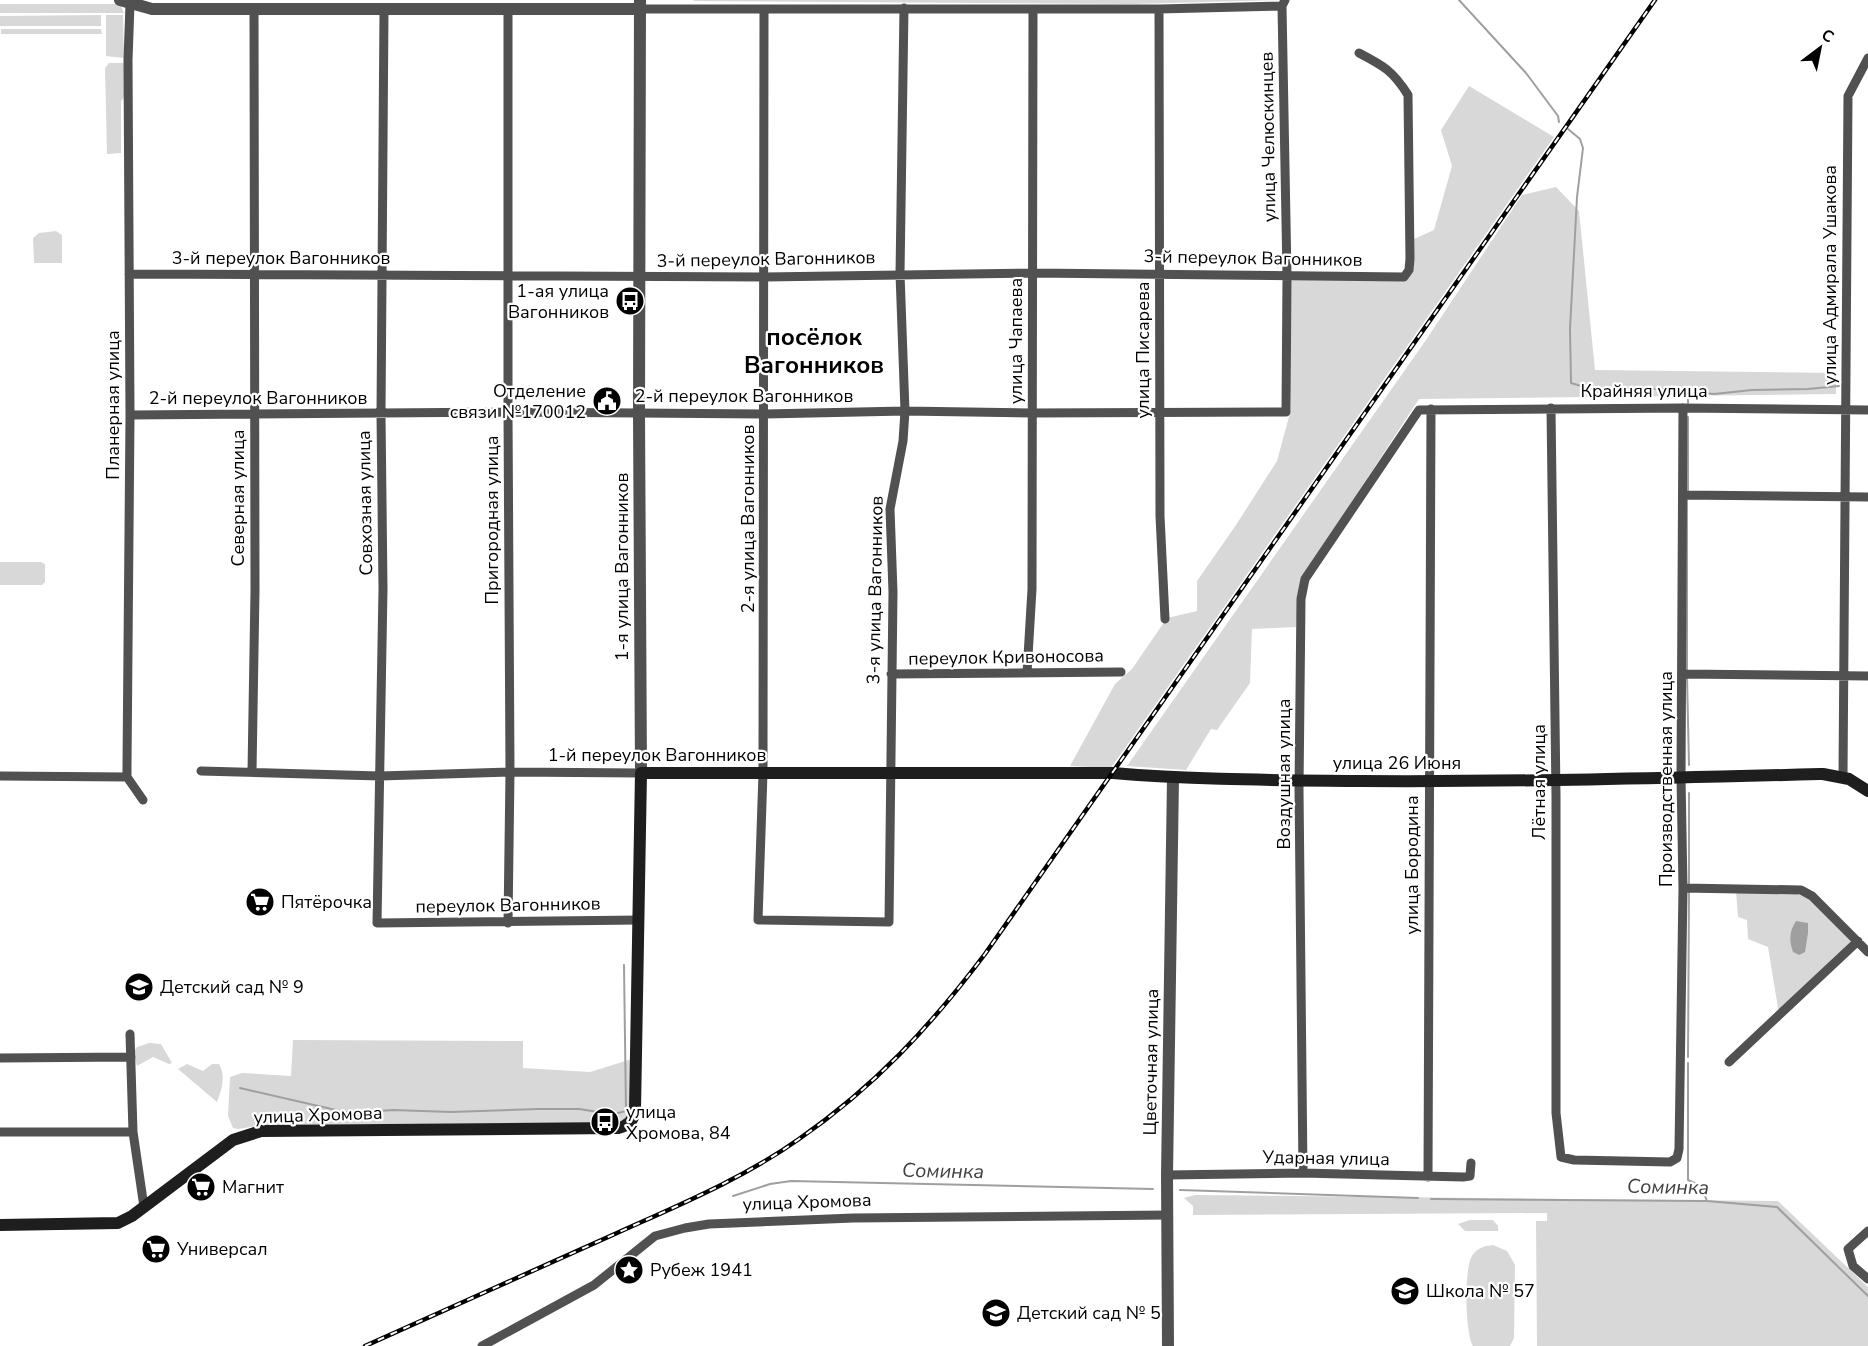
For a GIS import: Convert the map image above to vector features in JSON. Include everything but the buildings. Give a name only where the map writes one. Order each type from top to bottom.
[{"type":"main road","name":"1-й переулок Вагонников","points":[[641,773],[1113,773]]},
{"type":"main road","name":"1-я улица Вагонников","points":[[629,1123],[636,1110],[641,773]]},
{"type":"main road","name":"улица 26 Июня","points":[[1113,773],[1173,778],[1428,782],[1823,774],[1843,777]]},
{"type":"main road","points":[[1843,777],[1868,791]]},
{"type":"main road","name":"улица Хромова","points":[[0,1225],[114,1225],[126,1220],[232,1140],[253,1133],[618,1128],[629,1123]]},
{"type":"street","points":[[125,2],[152,9],[384,10],[640,5],[764,9],[1159,9],[1283,3]]},
{"type":"street","name":"Планерная улица","points":[[125,2],[128,60],[130,415],[127,777]]},
{"type":"street","name":"улица Челюскинцев","points":[[1283,3],[1287,275],[1286,412]]},
{"type":"street","name":"1-я улица Вагонников","points":[[640,5],[641,773]]},
{"type":"street","name":"Северная улица","points":[[252,772],[255,591],[254,8]]},
{"type":"street","name":"3-я улица Вагонников","points":[[758,920],[889,922],[889,772],[893,592],[890,509],[903,441],[905,411],[900,274],[903,8]]},
{"type":"street","name":"Пригородная улица","points":[[508,9],[510,772],[508,923]]},
{"type":"street","name":"2-я улица Вагонников","points":[[758,920],[763,773],[764,9]]},
{"type":"street","name":"улица Чапаева","points":[[1027,673],[1032,589],[1033,9]]},
{"type":"street","name":"улица Писарева","points":[[1159,9],[1160,516],[1165,619]]},
{"type":"street","name":"Совхозная улица","points":[[377,923],[383,589],[381,275],[384,10]]},
{"type":"street","name":"3-й переулок Вагонников","points":[[129,274],[765,277],[1033,273],[1404,277],[1409,270],[1410,259],[1408,95],[1398,78],[1384,66],[1359,53]]},
{"type":"street","name":"улица Адмирала Ушакова","points":[[1843,777],[1848,96],[1868,58]]},
{"type":"street","name":"Лётная улица","points":[[1551,408],[1556,781],[1556,1113],[1561,1157],[1574,1160],[1670,1162],[1677,1158],[1678,1149]]},
{"type":"street","name":"Крайняя улица","points":[[1419,410],[1683,408],[1868,410]]},
{"type":"street","name":"Производственная улица","points":[[1678,1149],[1683,888],[1681,778],[1683,408]]},
{"type":"street","name":"улица Бородина","points":[[1428,1177],[1431,409]]},
{"type":"street","name":"Воздушная улица","points":[[1303,1173],[1301,599],[1305,579],[1419,410]]},
{"type":"street","name":"2-й переулок Вагонников","points":[[130,415],[508,412],[765,414],[905,411],[1286,412]]},
{"type":"street","points":[[1683,495],[1868,497]]},
{"type":"street","name":"переулок Кривоносова","points":[[891,674],[1121,672]]},
{"type":"street","points":[[1682,674],[1868,676]]},
{"type":"street","name":"1-й переулок Вагонников","points":[[201,771],[380,776],[510,772],[641,773]]},
{"type":"street","points":[[0,776],[127,777],[143,800]]},
{"type":"street","name":"Цветочная улица","points":[[1168,1346],[1167,1175],[1173,778]]},
{"type":"street","points":[[1683,888],[1801,890],[1812,896],[1868,952]]},
{"type":"street","name":"переулок Вагонников","points":[[377,923],[639,920]]},
{"type":"street","points":[[1729,1062],[1858,941]]},
{"type":"street","points":[[130,1034],[133,1132],[144,1207]]},
{"type":"street","points":[[0,1058],[131,1057]]},
{"type":"street","points":[[0,1132],[133,1132]]},
{"type":"street","name":"Ударная улица","points":[[1167,1175],[1303,1173],[1470,1176],[1471,1163]]},
{"type":"street","name":"улица Хромова","points":[[482,1346],[594,1285],[655,1236],[685,1228],[709,1224],[853,1218],[1168,1215]]},
{"type":"street","points":[[1868,1231],[1848,1249],[1853,1266],[1868,1279]]},
{"type":"shaded area","points":[[1279,0],[1134,4],[693,1]]},
{"type":"shaded area","points":[[0,4],[120,4],[124,13],[0,13]]},
{"type":"shaded area","points":[[101,15],[101,26],[0,26],[0,16]]},
{"type":"shaded area","points":[[106,15],[123,15],[124,58],[106,56]]},
{"type":"shaded area","points":[[1,29],[101,29],[102,34],[1,34]]},
{"type":"shaded area","points":[[109,63],[123,63],[126,66],[126,96],[121,101],[121,153],[107,154],[105,68]]},
{"type":"shaded area","points":[[1469,86],[1554,137],[1111,768],[1070,766],[1115,684],[1132,669],[1167,618],[1197,611],[1197,581],[1277,461],[1291,409],[1290,278],[1406,280],[1414,239],[1434,230],[1452,166],[1441,130]]},
{"type":"shaded area","points":[[1556,187],[1579,211],[1595,370],[1836,373],[1836,394],[1419,399],[1300,581],[1296,627],[1252,629],[1250,683],[1217,730],[1211,729],[1186,770],[1127,766],[1426,340],[1522,195]]},
{"type":"shaded area","points":[[56,231],[62,235],[62,263],[34,263],[33,238],[39,233]]},
{"type":"shaded area","points":[[0,562],[41,562],[45,564],[45,582],[42,585],[0,585]]},
{"type":"shaded area","points":[[1736,891],[1789,891],[1808,898],[1854,941],[1779,1014],[1768,947],[1748,939],[1747,920],[1738,917]]},
{"type":"shaded area","points":[[1796,921],[1808,923],[1805,952],[1799,955],[1793,952],[1790,940]]},
{"type":"shaded area","points":[[293,1040],[523,1041],[523,1068],[590,1072],[632,1059],[632,1110],[624,1120],[613,1123],[263,1125],[233,1128],[228,1116],[230,1077],[242,1073],[291,1076]]},
{"type":"shaded area","points":[[149,1043],[161,1044],[172,1063],[169,1064],[153,1057],[137,1066],[133,1052],[137,1047]]},
{"type":"shaded area","points":[[187,1064],[203,1071],[212,1064],[219,1064],[223,1078],[217,1102],[178,1069]]},
{"type":"shaded area","points":[[1195,1195],[1778,1201],[1868,1287],[1868,1346],[1537,1346],[1536,1221],[1547,1221],[1547,1213],[1193,1215],[1193,1206],[1184,1198]]},
{"type":"shaded area","points":[[1470,1220],[1493,1220],[1498,1226],[1498,1231],[1465,1231],[1458,1224]]},
{"type":"shaded area","points":[[1493,1245],[1507,1251],[1515,1265],[1514,1338],[1510,1346],[1473,1346],[1467,1315],[1469,1263],[1478,1249]]},
{"type":"waterway","points":[[1459,0],[1526,73],[1558,116],[1559,122]]},
{"type":"waterway","points":[[1568,129],[1580,139],[1583,148],[1577,197],[1570,329],[1571,383],[1588,388],[1669,389],[1714,394],[1839,386]]},
{"type":"waterway","points":[[1688,391],[1688,403]]},
{"type":"waterway","points":[[1688,417],[1688,491]]},
{"type":"waterway","points":[[1687,500],[1687,671]]},
{"type":"waterway","points":[[1687,677],[1689,765]]},
{"type":"waterway","points":[[1689,793],[1689,884]]},
{"type":"waterway","points":[[1688,1057],[1689,891]]},
{"type":"waterway","points":[[618,1113],[626,1111],[624,965]]},
{"type":"waterway","points":[[1688,1063],[1688,1180],[1701,1186],[1707,1201]]},
{"type":"waterway","points":[[240,1088],[349,1113],[393,1110],[451,1112],[579,1109],[611,1114]]},
{"type":"waterway","name":"Соминка","points":[[733,1196],[770,1184],[791,1181],[1153,1189]]},
{"type":"waterway","name":"Соминка","points":[[1180,1190],[1418,1198]]},
{"type":"waterway","name":"Соминка","points":[[1431,1199],[1707,1201],[1777,1207],[1868,1296]]},
{"type":"railway","points":[[365,1346],[664,1212],[756,1166],[826,1119],[900,1054],[922,1031],[985,954],[1655,0]]},
{"type":"place","name":"1-ая улица Вагонников","points":[[630,301]]},
{"type":"place","name":"Отделение связи №170012","points":[[607,401]]},
{"type":"place","name":"Пятёрочка","points":[[260,902]]},
{"type":"place","name":"Детский сад № 9","points":[[139,987]]},
{"type":"place","name":"улица Хромова, 84","points":[[605,1122]]},
{"type":"place","name":"Магнит","points":[[201,1187]]},
{"type":"place","name":"Универсал","points":[[156,1249]]},
{"type":"place","name":"Рубеж 1941","points":[[629,1270]]},
{"type":"place","name":"Школа № 57","points":[[1405,1291]]},
{"type":"place","name":"Детский сад № 5","points":[[996,1313]]},
{"type":"district","name":"посёлок Вагонников","points":[[814,351]]}]
